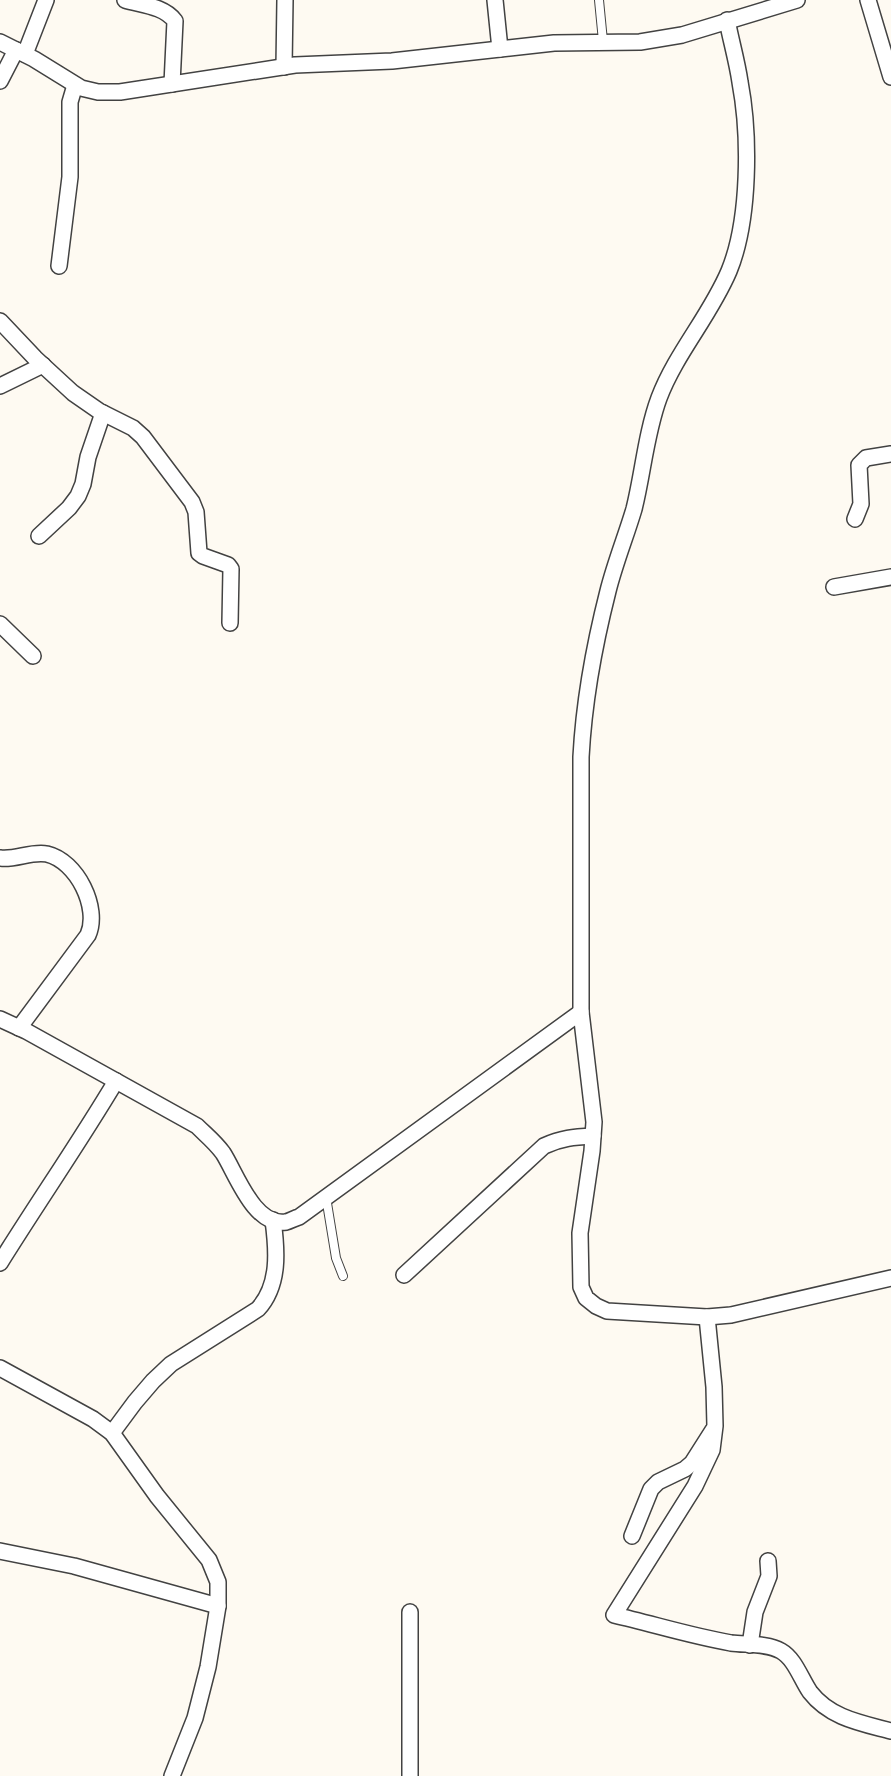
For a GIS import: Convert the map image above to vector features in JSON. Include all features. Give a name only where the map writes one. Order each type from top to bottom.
[{"type":"street","points":[[0,81],[20,52],[46,0]]},
{"type":"street","points":[[125,0],[163,10],[175,21],[172,84]]},
{"type":"street","points":[[284,67],[285,0]]},
{"type":"street","points":[[495,0],[500,49]]},
{"type":"street","points":[[0,42],[75,85],[98,92],[120,92],[284,67],[392,61],[554,43],[640,42],[682,35],[797,0]]},
{"type":"street","points":[[868,0],[891,77]]},
{"type":"street","points":[[727,20],[741,84],[745,143],[745,183],[740,232],[729,270],[669,375],[658,399],[633,510],[598,632],[583,716],[581,1012],[594,1122],[580,1233],[580,1287],[586,1298],[596,1306],[608,1311],[707,1317],[731,1315],[891,1278]]},
{"type":"street","points":[[58,266],[70,177],[70,102],[75,85]]},
{"type":"street","points":[[0,321],[73,393],[133,428],[143,437],[192,502],[196,512],[199,553],[228,565],[231,569],[230,623]]},
{"type":"street","points":[[0,386],[43,365]]},
{"type":"street","points":[[39,536],[69,508],[78,496],[83,484],[88,457],[104,413]]},
{"type":"street","points":[[855,519],[861,504],[859,465],[866,458],[891,454]]},
{"type":"street","points":[[834,587],[891,577]]},
{"type":"street","points":[[0,624],[33,656]]},
{"type":"street","points":[[0,858],[5,859],[30,853],[49,855],[64,864],[80,881],[88,896],[92,916],[92,926],[88,935],[19,1028]]},
{"type":"street","points":[[0,1019],[197,1126],[223,1153],[249,1199],[260,1213],[273,1220],[285,1222],[299,1217],[581,1012]]},
{"type":"street","points":[[0,1263],[89,1127],[116,1081]]},
{"type":"street","points":[[404,1275],[544,1146],[569,1137],[593,1136]]},
{"type":"street","points":[[112,1433],[135,1402],[171,1364],[258,1309],[266,1300],[275,1266],[273,1220]]},
{"type":"street","points":[[707,1317],[714,1387],[715,1428],[712,1450],[705,1467],[614,1614],[697,1635],[773,1648],[786,1655],[809,1691],[822,1705],[835,1714],[891,1731]]},
{"type":"street","points":[[0,1368],[93,1419],[112,1433],[157,1496],[209,1560],[218,1582],[218,1606],[208,1667],[195,1718],[172,1776]]},
{"type":"street","points":[[632,1536],[651,1489],[658,1482],[685,1469],[692,1463],[715,1428]]},
{"type":"street","points":[[0,1551],[74,1566],[218,1606]]},
{"type":"street","points":[[750,1645],[755,1612],[769,1576],[768,1561]]},
{"type":"street","points":[[410,1612],[410,1776]]},
{"type":"lane","points":[[599,0],[603,41]]},
{"type":"lane","points":[[326,1197],[336,1257],[343,1276]]}]
